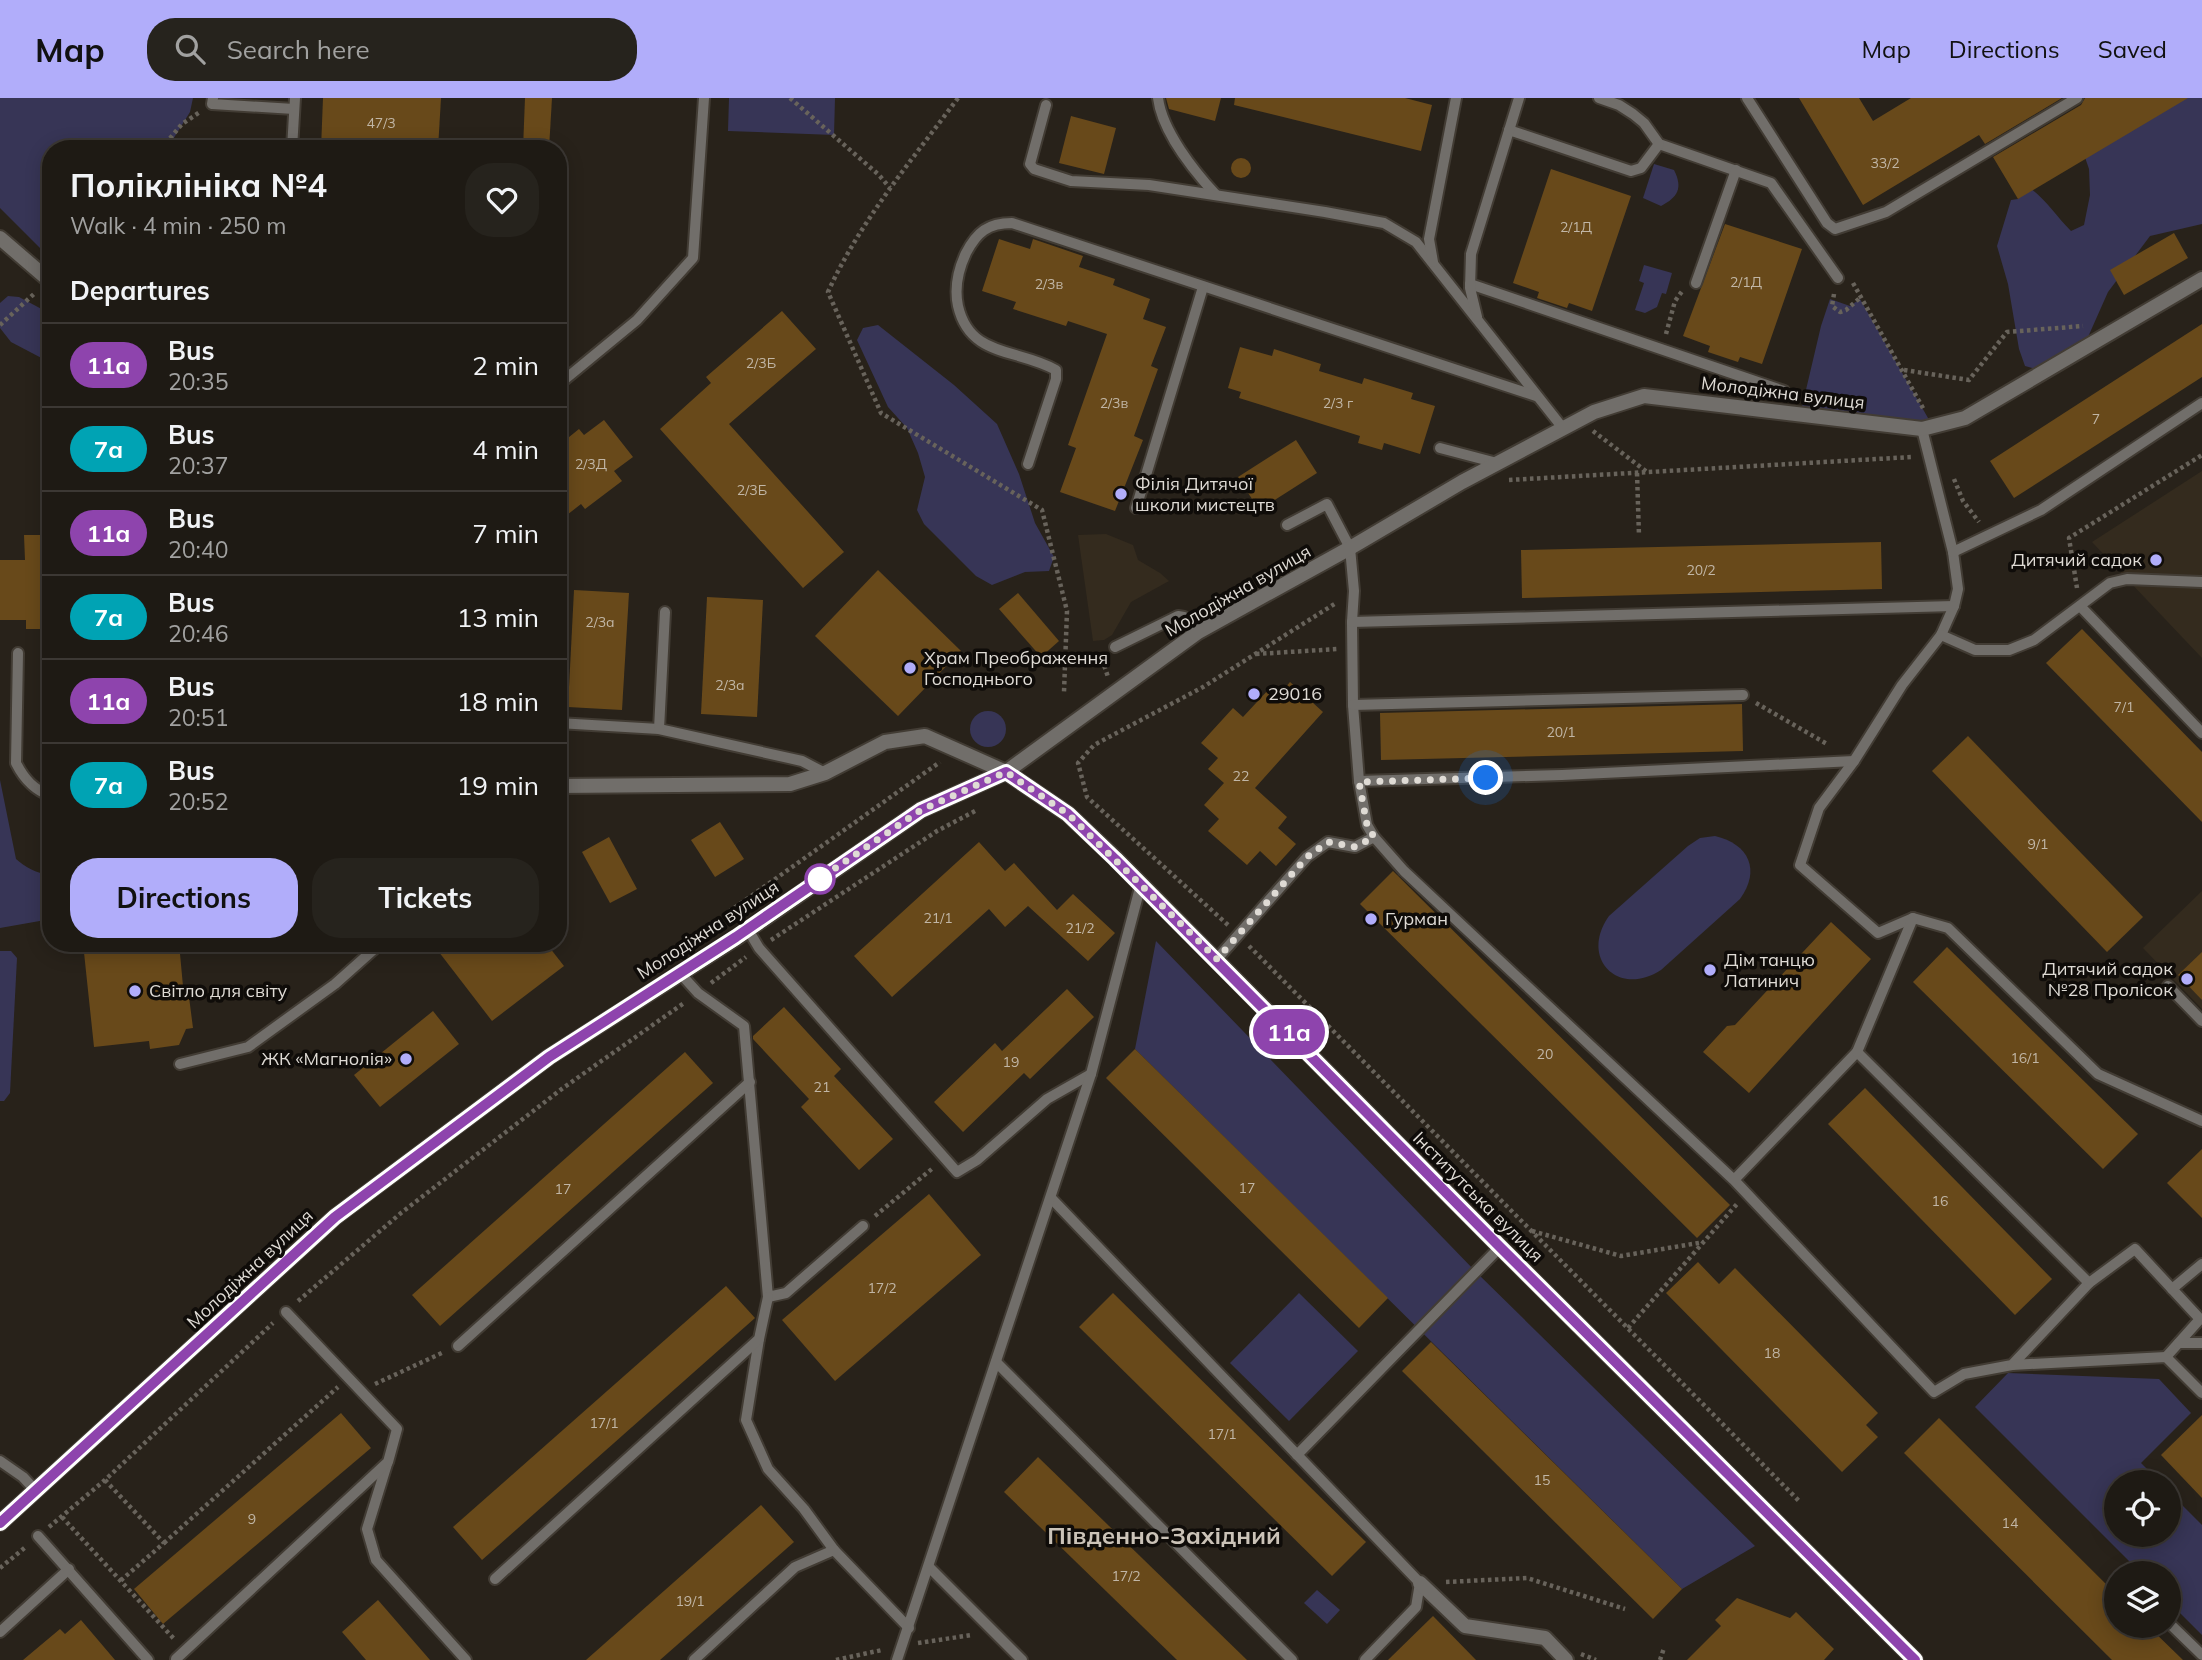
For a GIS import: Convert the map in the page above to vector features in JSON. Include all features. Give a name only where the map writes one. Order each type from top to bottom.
[{"type":"street","points":[[0,239],[42,274]]},
{"type":"street","name":"Молодіжна вулиця","points":[[0,1523],[335,1217],[549,1057],[921,810],[1006,772],[1198,632],[1496,463],[1594,412],[1644,396],[1928,428],[1965,418],[2202,279]]},
{"type":"street","points":[[567,788],[790,784],[825,774],[885,742],[925,736],[1006,772]]},
{"type":"street","name":"Інститутська вулиця","points":[[1006,772],[1068,814],[1141,884],[1500,1247],[1915,1660]]},
{"type":"street","points":[[1420,1583],[1465,1626],[1545,1639],[1566,1660]]},
{"type":"lane","points":[[567,378],[637,320],[693,258],[704,98]]},
{"type":"lane","points":[[1158,98],[1176,143],[1192,169],[1216,195]]},
{"type":"lane","points":[[1433,265],[1429,239],[1456,98]]},
{"type":"lane","points":[[1479,323],[1470,284],[1471,254],[1519,98]]},
{"type":"lane","points":[[1600,98],[1633,114],[1644,123],[1660,144],[1772,183],[1843,276]]},
{"type":"lane","points":[[1747,98],[1827,223],[1835,229],[1886,212],[2077,98]]},
{"type":"lane","points":[[213,101],[294,103],[292,140]]},
{"type":"lane","points":[[1046,105],[1030,164],[1034,169],[1071,181],[1149,185],[1384,223],[1416,242],[1562,427]]},
{"type":"lane","points":[[1509,130],[1631,171],[1641,169],[1660,144]]},
{"type":"lane","points":[[1696,283],[1736,170]]},
{"type":"lane","points":[[1028,464],[1056,379],[1056,370],[980,343],[962,323],[956,296],[958,270],[974,239],[994,223],[1012,223],[1536,396]]},
{"type":"lane","points":[[1470,284],[1784,391]]},
{"type":"lane","points":[[1136,508],[1203,288]]},
{"type":"lane","points":[[1953,552],[2041,510],[2202,403]]},
{"type":"lane","points":[[1928,428],[1929,457],[1953,552],[1958,589],[1954,606],[1941,635],[1902,685],[1854,761],[1819,808],[1800,865],[1878,933],[1913,918],[1948,928],[2098,1074],[2202,1121]]},
{"type":"lane","points":[[1440,448],[1496,463]]},
{"type":"lane","points":[[1287,525],[1327,504],[1350,548],[1354,591],[1353,705],[1359,782],[1367,825],[1374,837],[1404,871],[1734,1180],[1934,1392],[1964,1374],[2012,1366],[2166,1357],[2200,1319],[2135,1250],[2089,1283],[2012,1366]]},
{"type":"lane","points":[[1941,635],[1975,650],[2009,650],[2034,640],[2110,583],[2127,579],[2202,582]]},
{"type":"lane","points":[[1352,622],[1954,606]]},
{"type":"lane","points":[[2080,606],[2202,733]]},
{"type":"lane","points":[[659,729],[665,612]]},
{"type":"lane","points":[[1115,647],[1178,616],[1184,617],[1198,632]]},
{"type":"lane","points":[[18,653],[16,763],[23,777],[42,792]]},
{"type":"lane","points":[[1353,705],[1743,695]]},
{"type":"lane","points":[[567,724],[659,729],[802,761],[825,774]]},
{"type":"lane","points":[[1359,782],[1854,761]]},
{"type":"lane","points":[[1217,959],[1307,857],[1328,842],[1355,847],[1374,837]]},
{"type":"lane","points":[[897,1660],[1091,1074],[1141,884]]},
{"type":"lane","points":[[1734,1180],[1857,1052],[1913,918]]},
{"type":"lane","points":[[747,928],[759,948],[957,1172],[977,1160],[1047,1099],[1091,1074]]},
{"type":"lane","points":[[180,1064],[248,1047],[335,984],[371,952]]},
{"type":"lane","points":[[679,972],[698,993],[744,1026],[768,1297],[746,1420],[768,1469],[804,1509],[834,1550],[909,1628]]},
{"type":"lane","points":[[2168,986],[2202,1021]]},
{"type":"lane","points":[[1857,1052],[2089,1283]]},
{"type":"lane","points":[[458,1346],[750,1082]]},
{"type":"lane","points":[[1051,1198],[1420,1583],[1416,1607],[1365,1660]]},
{"type":"lane","points":[[768,1297],[786,1293],[863,1226]]},
{"type":"lane","points":[[1297,1455],[1500,1247]]},
{"type":"lane","points":[[2172,1289],[2202,1264]]},
{"type":"lane","points":[[286,1312],[397,1429],[367,1529],[376,1560],[466,1660]]},
{"type":"lane","points":[[495,1579],[759,1339]]},
{"type":"lane","points":[[2179,1343],[2202,1343]]},
{"type":"lane","points":[[2166,1357],[2202,1393]]},
{"type":"lane","points":[[996,1363],[1292,1660]]},
{"type":"lane","points":[[0,1461],[23,1476],[36,1491]]},
{"type":"lane","points":[[178,1657],[388,1462]]},
{"type":"lane","points":[[38,1536],[148,1660]]},
{"type":"lane","points":[[694,1660],[796,1567],[834,1550]]},
{"type":"lane","points":[[929,1567],[1023,1660]]},
{"type":"lane","points":[[0,1632],[69,1569]]},
{"type":"lane","points":[[2181,1635],[2202,1655]]},
{"type":"path","points":[[790,98],[890,188]]},
{"type":"path","points":[[958,98],[890,188],[841,264],[828,292],[881,413],[1042,510],[1067,611],[1064,692]]},
{"type":"path","points":[[169,140],[182,124],[213,101]]},
{"type":"path","points":[[1843,276],[1861,297],[1903,369],[1928,428]]},
{"type":"path","points":[[0,325],[42,288]]},
{"type":"path","points":[[1662,350],[1675,301],[1684,290]]},
{"type":"path","points":[[1833,296],[1832,306],[1843,312],[1861,297]]},
{"type":"path","points":[[1903,369],[1969,380],[2010,331],[2122,326]]},
{"type":"path","points":[[1578,420],[1647,472]]},
{"type":"path","points":[[2080,606],[2069,538],[2202,455]]},
{"type":"path","points":[[1503,480],[1929,457]]},
{"type":"path","points":[[1637,472],[1639,536]]},
{"type":"path","points":[[1953,476],[1963,501],[1990,536]]},
{"type":"path","points":[[1354,591],[1203,687],[1094,745],[1079,763],[1087,797],[1238,934],[1799,1501]]},
{"type":"path","points":[[1255,654],[1352,648]]},
{"type":"path","points":[[1743,695],[1854,761]]},
{"type":"path","points":[[723,916],[955,751]]},
{"type":"path","points":[[0,1568],[105,1480],[286,1312],[401,1213],[541,1104],[759,948],[937,831],[977,810]]},
{"type":"path","points":[[863,1226],[945,1159]]},
{"type":"path","points":[[1628,1328],[1747,1193]]},
{"type":"path","points":[[1531,1230],[1621,1256],[1704,1242]]},
{"type":"path","points":[[362,1390],[458,1346]]},
{"type":"path","points":[[119,1582],[349,1377]]},
{"type":"path","points":[[105,1480],[164,1543]]},
{"type":"path","points":[[62,1517],[119,1582],[178,1657]]},
{"type":"path","points":[[1420,1583],[1527,1578],[1625,1609]]},
{"type":"path","points":[[835,1660],[903,1645],[994,1632]]},
{"type":"path","points":[[1660,1660],[1664,1648]]},
{"type":"shaded area","points":[[0,98],[193,98],[190,112],[173,140],[42,140],[42,249],[0,208]]},
{"type":"shaded area","points":[[729,98],[835,98],[834,135],[728,131]]},
{"type":"shaded area","points":[[2116,98],[2202,98],[2202,224],[2150,236],[2108,292],[2088,337],[2046,372],[2025,366],[1997,246],[2011,200],[2018,199],[2030,188],[2071,231],[2084,225],[2090,195],[2089,169],[2076,131]]},
{"type":"shaded area","points":[[1654,164],[1674,170],[1678,182],[1675,195],[1661,206],[1643,198]]},
{"type":"shaded area","points":[[1644,265],[1672,273],[1666,294],[1662,293],[1657,307],[1645,313],[1635,310],[1644,283],[1639,281]]},
{"type":"shaded area","points":[[8,296],[19,297],[42,309],[42,358],[11,342],[0,328],[0,303]]},
{"type":"shaded area","points":[[1830,299],[1850,306],[1860,299],[1932,425],[1801,411]]},
{"type":"shaded area","points":[[878,325],[954,385],[997,424],[1019,474],[1035,523],[1054,557],[1049,571],[1025,572],[992,585],[976,576],[924,524],[917,510],[925,477],[918,453],[907,428],[888,407],[857,340],[863,328]]},
{"type":"shaded area","name":"Дитячий садок","points":[[2202,471],[2202,658],[2092,542]]},
{"type":"shaded area","points":[[1106,534],[1133,545],[1138,560],[1169,581],[1131,602],[1112,635],[1104,640],[1093,641],[1078,535]]},
{"type":"shaded area","points":[[988,711],[1001,716],[1006,729],[1001,742],[988,747],[975,742],[970,729],[975,716]]},
{"type":"shaded area","points":[[0,780],[16,859],[42,873],[42,921],[0,928]]},
{"type":"shaded area","points":[[1715,836],[1736,845],[1748,860],[1750,878],[1740,899],[1661,970],[1645,977],[1631,979],[1618,976],[1608,969],[1601,959],[1598,946],[1609,916],[1688,846],[1700,838]]},
{"type":"shaded area","name":"Дитячий садок №28 Пролісок","points":[[2202,891],[2202,1009],[2143,948]]},
{"type":"shaded area","points":[[1156,941],[1476,1272],[1755,1546],[1682,1589],[1135,1049]]},
{"type":"shaded area","points":[[0,951],[11,951],[17,958],[10,1093],[4,1101],[0,1101]]},
{"type":"shaded area","points":[[1299,1293],[1358,1351],[1289,1421],[1230,1363]]},
{"type":"shaded area","points":[[2008,1373],[2159,1379],[2191,1413],[2141,1463],[2148,1470],[2104,1470],[2104,1536],[1975,1407]]},
{"type":"shaded area","points":[[2181,1504],[2202,1525],[2202,1635],[2181,1614],[2181,1561],[2129,1561],[2115,1547],[2181,1547]]},
{"type":"shaded area","points":[[1317,1590],[1340,1610],[1327,1624],[1304,1603]]},
{"type":"building","points":[[323,98],[441,98],[439,140],[321,140]]},
{"type":"building","points":[[525,98],[552,98],[550,140],[523,140]]},
{"type":"building","points":[[1166,98],[1221,98],[1215,121],[1169,109]]},
{"type":"building","points":[[1235,98],[1405,98],[1432,105],[1421,151],[1234,105]]},
{"type":"building","points":[[1799,98],[1859,98],[1873,121],[1911,98],[2062,98],[1985,144],[1979,135],[1863,205]]},
{"type":"building","points":[[2085,98],[2188,98],[2018,199],[1993,157],[2081,105]]},
{"type":"building","points":[[1071,116],[1116,128],[1104,174],[1059,163]]},
{"type":"building","points":[[1241,158],[1248,161],[1251,168],[1248,175],[1241,178],[1234,175],[1231,168],[1234,161]]},
{"type":"building","points":[[1551,169],[1631,196],[1592,311],[1569,303],[1567,308],[1537,298],[1539,292],[1513,283]]},
{"type":"building","points":[[1725,224],[1802,249],[1762,364],[1740,357],[1738,362],[1708,352],[1710,346],[1683,336]]},
{"type":"building","points":[[2174,233],[2188,258],[2124,295],[2110,270]]},
{"type":"building","points":[[999,239],[1030,249],[1033,239],[1083,256],[1079,267],[1115,279],[1113,285],[1150,299],[1143,319],[1166,327],[1151,366],[1158,369],[1134,436],[1143,440],[1115,511],[1060,492],[1076,448],[1068,445],[1107,334],[1068,321],[1066,326],[1013,309],[1016,302],[982,291]]},
{"type":"building","points":[[782,311],[816,349],[729,424],[844,552],[803,588],[660,429],[711,383],[706,377]]},
{"type":"building","points":[[2202,324],[2202,377],[2014,498],[1990,461]]},
{"type":"building","points":[[1240,347],[1272,356],[1274,349],[1321,364],[1319,371],[1362,384],[1364,378],[1413,393],[1411,399],[1435,406],[1420,454],[1384,443],[1382,450],[1358,443],[1360,436],[1239,398],[1241,392],[1228,388]]},
{"type":"building","points":[[604,420],[633,457],[614,471],[622,481],[585,509],[581,504],[567,515],[567,439],[579,429],[584,435]]},
{"type":"building","points":[[1296,440],[1317,473],[1259,510],[1238,477]]},
{"type":"building","points":[[24,535],[42,535],[42,629],[26,629],[26,620],[0,620],[0,560],[25,560]]},
{"type":"building","points":[[1881,542],[1882,589],[1522,598],[1521,550]]},
{"type":"building","points":[[878,570],[961,651],[898,716],[815,636]]},
{"type":"building","points":[[574,590],[629,593],[622,710],[568,707]]},
{"type":"building","points":[[1018,593],[1059,641],[1041,657],[999,609]]},
{"type":"building","points":[[707,597],[763,600],[757,717],[701,714]]},
{"type":"building","points":[[2082,629],[2202,752],[2202,822],[2046,663]]},
{"type":"building","points":[[1290,682],[1323,712],[1255,788],[1287,817],[1278,828],[1296,844],[1276,866],[1260,851],[1247,865],[1208,831],[1219,819],[1204,805],[1224,783],[1208,769],[1218,758],[1201,743],[1233,708],[1243,717],[1269,689],[1278,696]]},
{"type":"building","points":[[1742,704],[1743,751],[1381,760],[1380,713]]},
{"type":"building","points":[[1968,736],[2143,917],[2107,952],[1932,771]]},
{"type":"building","points":[[720,822],[744,859],[715,877],[691,840]]},
{"type":"building","points":[[609,837],[637,889],[610,903],[582,852]]},
{"type":"building","points":[[979,842],[1005,871],[1014,863],[1057,910],[1073,894],[1115,933],[1088,961],[1028,906],[1005,927],[989,909],[892,997],[854,956]]},
{"type":"building","points":[[1393,871],[1730,1205],[1697,1238],[1360,904]]},
{"type":"building","points":[[1831,922],[1871,959],[1749,1093],[1703,1052],[1727,1026],[1735,1025]]},
{"type":"building","points":[[1947,947],[2138,1134],[2103,1169],[1913,982]]},
{"type":"building","points":[[84,952],[180,952],[184,997],[189,997],[193,1028],[186,1029],[179,1045],[150,1049],[149,1041],[94,1047]]},
{"type":"building","points":[[439,952],[553,952],[564,966],[492,1021]]},
{"type":"building","points":[[2202,952],[2202,1000],[2178,975]]},
{"type":"building","points":[[1067,989],[1094,1017],[1030,1079],[1024,1073],[963,1132],[934,1102],[995,1043],[1002,1051]]},
{"type":"building","points":[[784,1007],[841,1069],[834,1076],[893,1139],[859,1170],[801,1107],[809,1099],[753,1039]]},
{"type":"building","name":"ЖК «Магнолія»","points":[[433,1011],[459,1044],[380,1107],[354,1075]]},
{"type":"building","points":[[1135,1049],[1388,1298],[1359,1328],[1106,1078]]},
{"type":"building","points":[[685,1052],[713,1083],[440,1326],[412,1295]]},
{"type":"building","points":[[1865,1088],[2052,1279],[2015,1315],[1828,1124]]},
{"type":"building","points":[[2202,1149],[2202,1218],[2167,1183]]},
{"type":"building","points":[[929,1194],[981,1255],[835,1381],[782,1320]]},
{"type":"building","points":[[1698,1262],[1719,1284],[1735,1268],[1878,1413],[1866,1425],[1878,1437],[1842,1472],[1666,1293]]},
{"type":"building","points":[[726,1286],[755,1318],[482,1560],[453,1527]]},
{"type":"building","points":[[1113,1293],[1366,1542],[1332,1576],[1079,1327]]},
{"type":"building","points":[[1431,1342],[1682,1589],[1653,1619],[1402,1371]]},
{"type":"building","points":[[341,1413],[371,1448],[163,1624],[134,1589]]},
{"type":"building","points":[[2202,1415],[2202,1498],[2181,1476],[2181,1470],[2175,1470],[2161,1455]]},
{"type":"building","points":[[1939,1418],[2104,1582],[2104,1638],[2160,1638],[2183,1660],[2112,1660],[1904,1453]]},
{"type":"building","points":[[1038,1457],[1247,1660],[1177,1660],[1004,1492]]},
{"type":"building","points":[[761,1505],[794,1542],[660,1660],[586,1660]]},
{"type":"building","points":[[1737,1598],[1790,1618],[1796,1612],[1834,1649],[1824,1660],[1687,1660],[1721,1626],[1715,1620]]},
{"type":"building","points":[[378,1600],[430,1660],[366,1660],[342,1632]]},
{"type":"building","points":[[1433,1616],[1476,1660],[1388,1660]]},
{"type":"building","points":[[81,1620],[115,1660],[23,1660],[60,1629],[65,1634]]},
{"type":"bus line","name":"11а","points":[[0,1523],[335,1217],[549,1057],[736,937],[921,810],[1006,772],[1068,814],[1115,859],[1915,1660]]},
{"type":"place","name":"Філія Дитячої школи мистецтв","points":[[1121,494]]},
{"type":"place","name":"Дитячий садок","points":[[2156,560]]},
{"type":"place","name":"Храм Преображення Господнього","points":[[910,668]]},
{"type":"place","name":"29016","points":[[1254,694]]},
{"type":"place","name":"Гурман","points":[[1371,919]]},
{"type":"place","name":"Дім танцю Латинич","points":[[1710,970]]},
{"type":"place","name":"Дитячий садок №28 Пролісок","points":[[2187,979]]},
{"type":"place","name":"Світло для світу","points":[[135,991]]},
{"type":"place","name":"ЖК «Магнолія»","points":[[406,1059]]},
{"type":"district","name":"Південно-Західний","points":[[1164,1536]]},
{"type":"route","points":[[820,879],[812,884],[921,810],[1006,772],[1068,814],[1217,959],[1307,857],[1328,842],[1355,847],[1374,837],[1367,825],[1359,782],[1486,778]]}]
